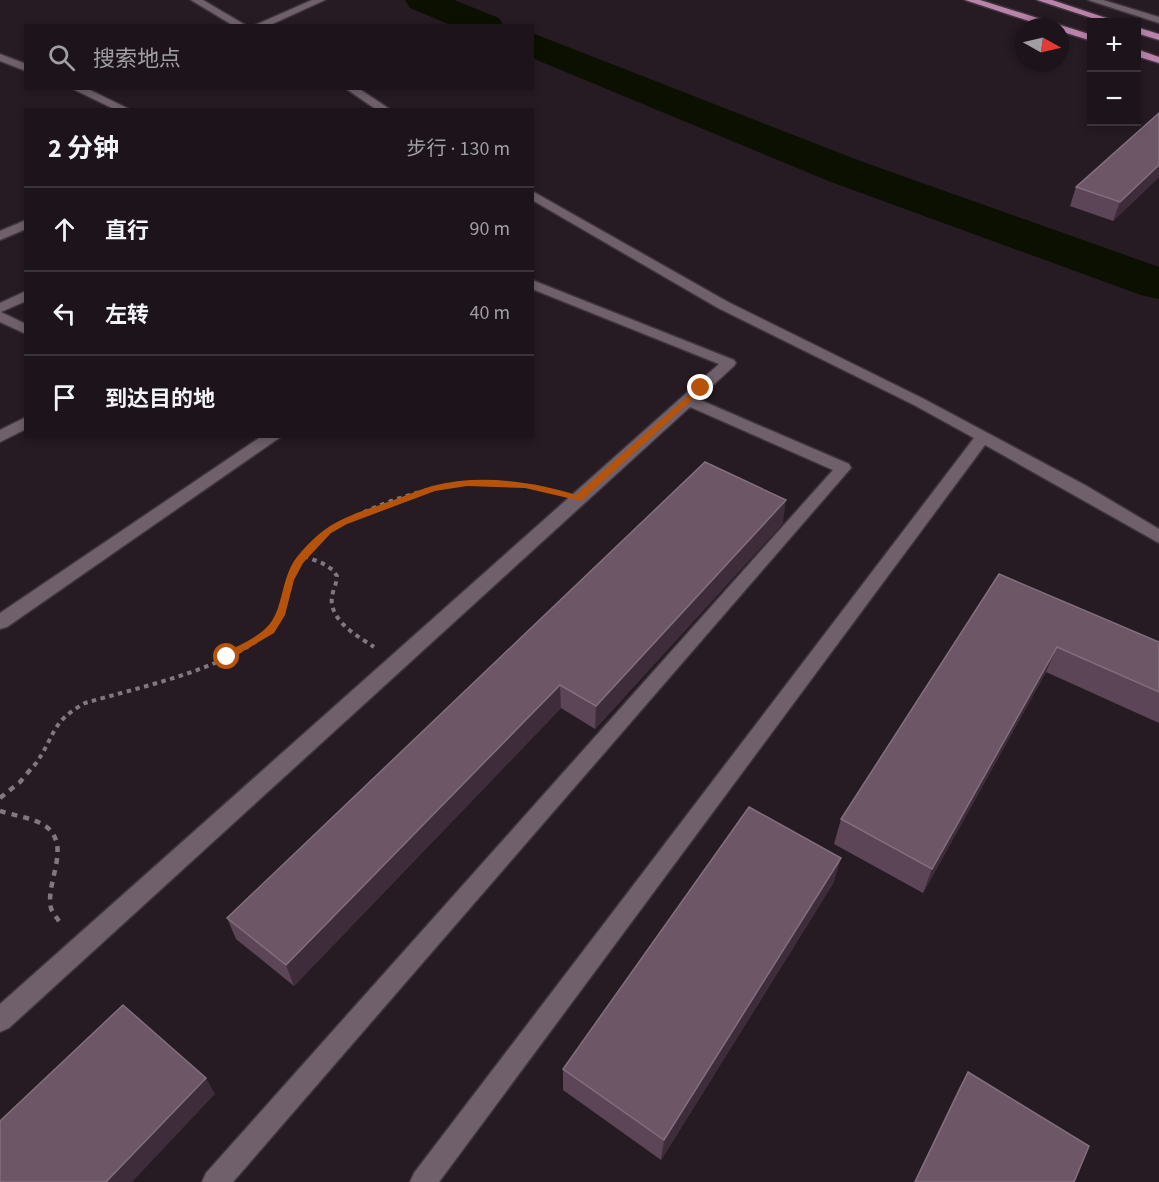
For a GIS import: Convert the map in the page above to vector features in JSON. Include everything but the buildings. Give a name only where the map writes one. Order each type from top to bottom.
[{"type":"main road","points":[[970,0],[1029,18]]},
{"type":"main road","points":[[1042,0],[1100,18]]},
{"type":"main road","points":[[1069,30],[1087,36]]},
{"type":"main road","points":[[1141,31],[1159,37]]},
{"type":"main road","points":[[1141,53],[1159,60]]},
{"type":"street","points":[[196,0],[238,24]]},
{"type":"street","points":[[263,24],[320,0]]},
{"type":"street","points":[[1093,0],[1159,20]]},
{"type":"street","points":[[0,57],[24,67]]},
{"type":"street","points":[[80,90],[121,108]]},
{"type":"street","points":[[94,96],[107,90]]},
{"type":"street","points":[[353,90],[383,108]]},
{"type":"street","points":[[534,196],[723,305],[920,402],[1079,489],[1159,537]]},
{"type":"street","points":[[0,236],[24,225]]},
{"type":"street","points":[[0,1020],[729,363],[534,285]]},
{"type":"street","points":[[0,308],[24,296]]},
{"type":"street","points":[[0,316],[24,329]]},
{"type":"street","points":[[215,1182],[843,468],[688,400]]},
{"type":"street","points":[[0,437],[24,423]]},
{"type":"street","points":[[423,1182],[983,437]]},
{"type":"street","points":[[0,622],[271,438]]},
{"type":"path","points":[[0,798],[19,785],[37,762],[52,728],[65,713],[85,703],[227,657],[270,631],[280,615],[289,580],[304,556],[327,531],[344,522],[434,489],[467,483],[492,483],[551,490],[578,499]]},
{"type":"path","points":[[304,556],[328,564],[336,571],[334,612],[349,629],[396,663]]},
{"type":"path","points":[[0,811],[39,822],[53,835],[58,854],[52,886],[51,908],[78,950]]},
{"type":"waterway","points":[[423,0],[481,24]]},
{"type":"waterway","points":[[534,45],[847,172],[1159,284]]},
{"type":"route","points":[[227,657],[270,631],[280,615],[289,580],[299,561],[327,531],[344,522],[434,489],[467,483],[525,485],[551,490],[578,499],[701,388]]}]
